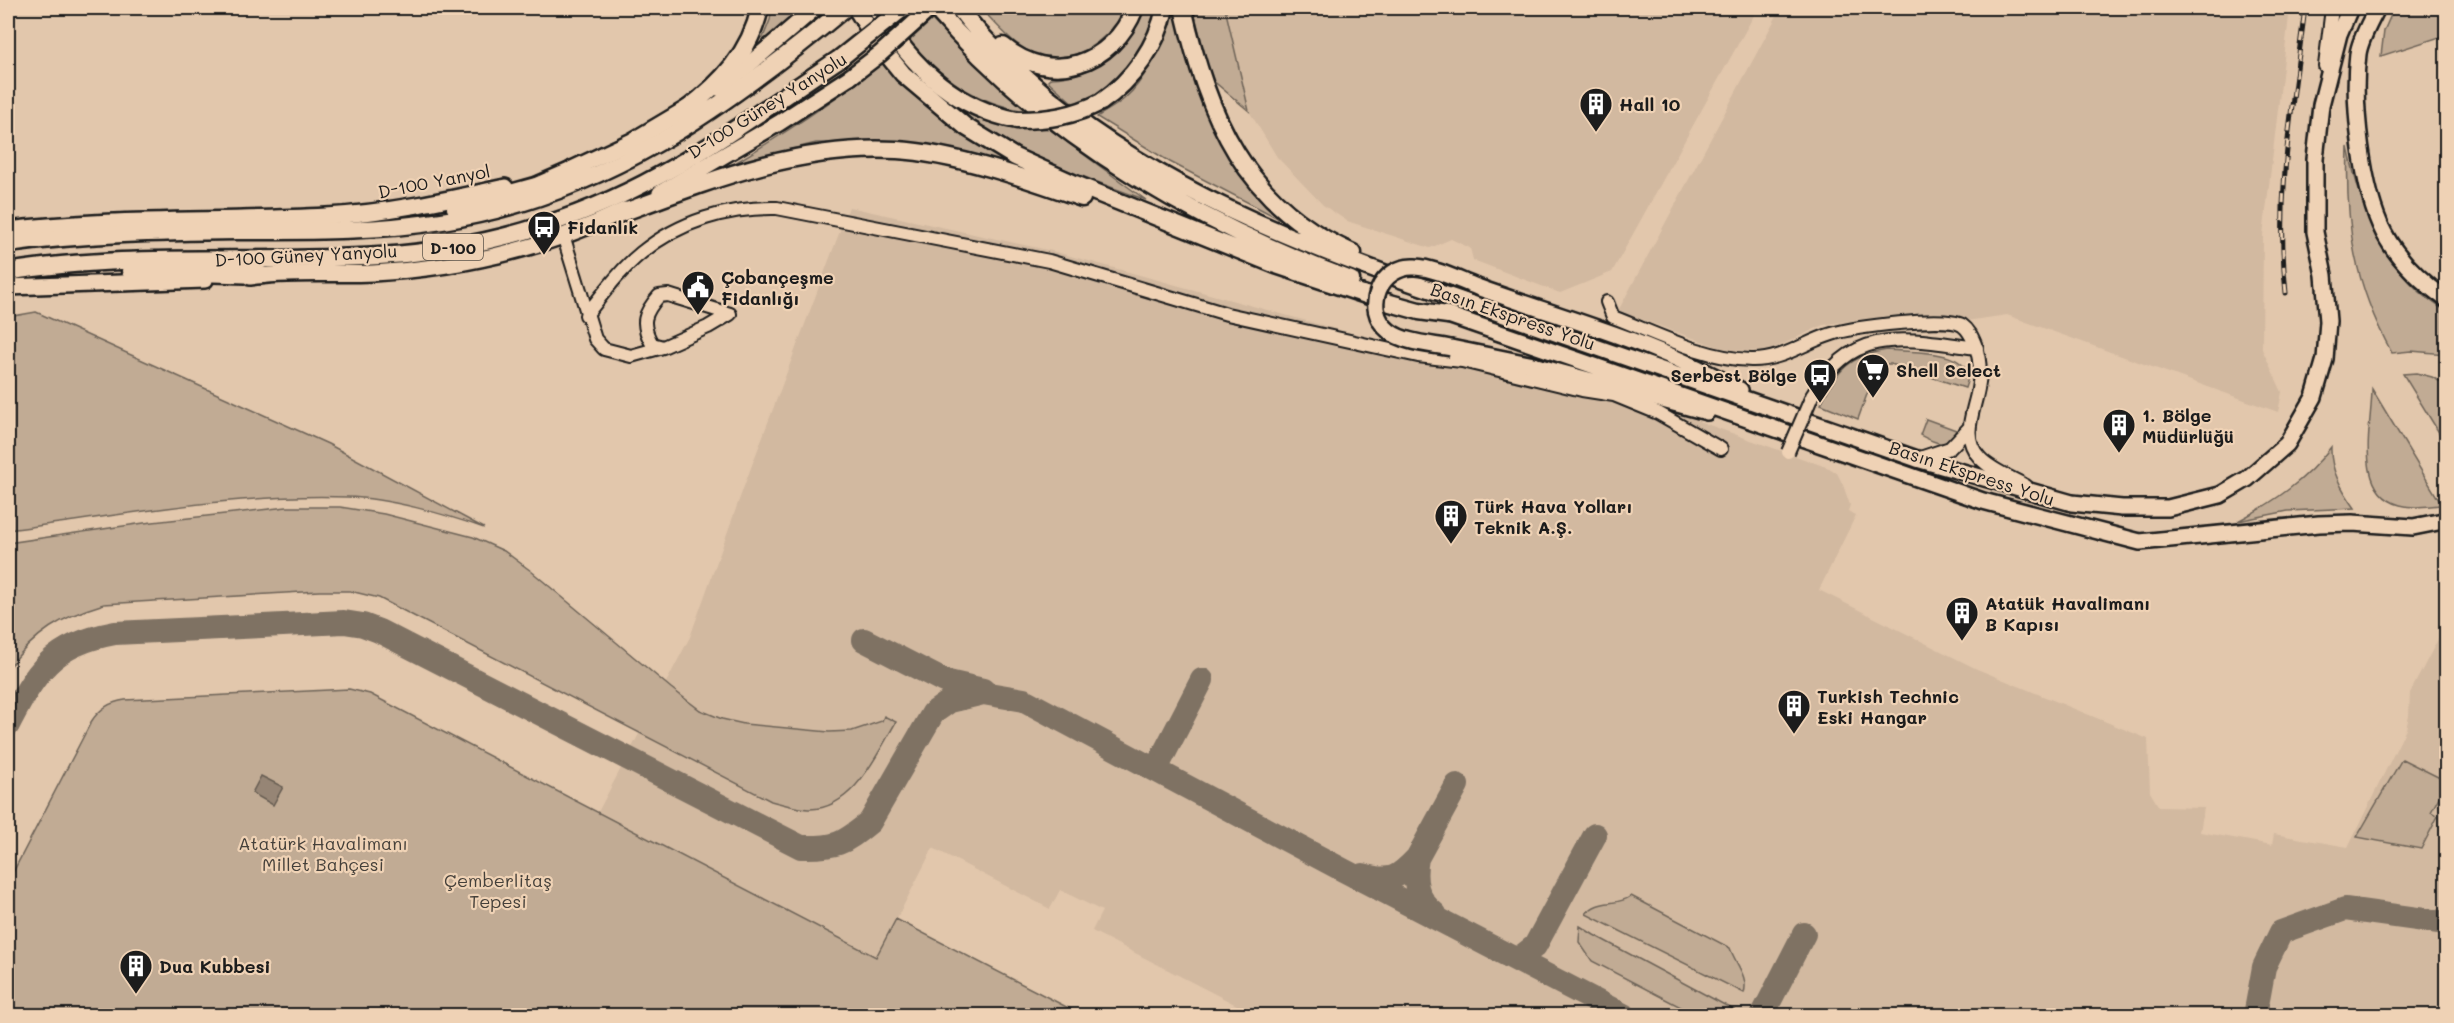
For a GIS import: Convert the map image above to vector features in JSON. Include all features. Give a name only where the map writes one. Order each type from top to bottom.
[{"type":"highway","points":[[686,110],[735,66],[744,51],[760,8]]},
{"type":"highway","name":"D-100","points":[[8,244],[117,233],[357,229],[416,225],[481,214],[546,195],[603,173],[647,151],[697,121],[845,8]]},
{"type":"highway","points":[[856,8],[878,42],[903,74],[966,127],[1024,161],[1151,216],[1326,282],[1419,311],[1448,315]]},
{"type":"highway","points":[[876,8],[901,47],[942,87],[975,107],[1017,120],[1072,115],[1101,102],[1125,83],[1140,65],[1163,18],[1165,8]]},
{"type":"highway","name":"D-100","points":[[14,271],[120,262],[378,256],[439,250],[518,233],[576,214],[659,176],[712,144],[838,58],[903,8]]},
{"type":"highway","name":"Basın Ekspress Yolu","points":[[933,8],[973,50],[1016,89],[1094,150],[1127,172],[1234,231],[1347,278],[1448,315]]},
{"type":"highway","points":[[959,8],[1018,57],[1034,64],[1057,67],[1071,66],[1084,61],[1110,46],[1125,27],[1135,8]]},
{"type":"highway","name":"Basın Ekspress Yolu","points":[[959,8],[1023,77],[1090,129],[1150,168],[1265,228],[1346,261],[1435,291]]},
{"type":"highway","points":[[1183,8],[1197,68],[1218,122],[1239,158],[1266,192],[1300,222],[1323,238],[1435,291]]},
{"type":"highway","points":[[616,215],[744,170],[794,157],[837,151],[897,150],[944,157],[1113,208],[1151,216]]},
{"type":"highway","points":[[357,229],[513,194],[582,166]]},
{"type":"highway","points":[[14,271],[262,275]]},
{"type":"main road","name":"D-100 Güney Yanyolu","points":[[8,287],[202,280],[262,275],[376,273],[434,267],[498,255],[563,235],[616,215],[675,185],[804,108],[850,77],[933,8]]},
{"type":"main road","name":"Basın Ekspress Yolu","points":[[1435,291],[1917,459],[2072,503],[2122,508],[2168,508],[2220,495],[2247,479],[2287,444],[2314,397],[2325,359],[2328,321],[2324,275],[2315,232],[2315,159],[2321,105],[2339,34],[2350,8]]},
{"type":"main road","points":[[2377,8],[2358,52],[2357,102],[2370,194],[2384,233],[2404,263],[2446,299]]},
{"type":"main road","name":"D-100 Yanyol","points":[[8,230],[110,221],[363,213],[402,208],[502,188],[582,166],[642,136],[686,110],[746,67],[810,12]]},
{"type":"main road","points":[[1729,412],[1713,413],[1692,410],[1538,366],[1397,336],[1386,329],[1378,318],[1375,306],[1376,294],[1387,276],[1393,272],[1410,267],[1429,270],[1687,363],[1770,408]]},
{"type":"main road","name":"Basın Ekspress Yolu","points":[[1448,315],[1983,501],[2140,542],[2319,524],[2352,523],[2413,527],[2443,520]]},
{"type":"street","points":[[2321,105],[2332,8]]},
{"type":"street","points":[[586,315],[641,252],[677,230],[716,214],[758,207],[777,208],[1049,261],[1227,314],[1418,356],[1462,361],[1582,390],[1614,395],[1658,412],[1721,449]]},
{"type":"street","points":[[563,235],[595,339],[609,351],[631,356],[663,347],[704,329],[730,314],[668,295],[659,296],[650,306],[645,319],[645,331],[652,344],[663,347]]},
{"type":"street","points":[[1607,302],[1612,316],[1711,354],[1751,360],[1774,358],[1842,331],[1938,321],[1962,325],[1972,336],[1977,348],[1979,381],[1969,428],[1971,441],[1980,458],[2032,490]]},
{"type":"street","points":[[1788,452],[1822,377],[1837,362],[1861,346],[1873,342],[1905,341],[1977,348]]},
{"type":"street","points":[[1917,459],[1950,448],[1969,428]]},
{"type":"shaded area","points":[[1225,8],[1758,8],[1612,272],[1560,293],[1473,260],[1470,248],[1451,239],[1430,248],[1347,221],[1323,205],[1277,157],[1249,111]]},
{"type":"shaded area","points":[[1781,8],[2290,8],[2263,236],[2262,349],[2282,392],[2278,412],[2007,315],[1966,321],[1940,313],[1863,319],[1823,325],[1767,352],[1726,350],[1618,311]]},
{"type":"shaded area","points":[[849,207],[1052,251],[1416,351],[1662,408],[1829,468],[1837,473],[1843,485],[1850,505],[1848,511],[1856,515],[1819,590],[1977,669],[2148,739],[2150,792],[2159,807],[2204,808],[2200,832],[2272,845],[2274,834],[2348,847],[2406,729],[2410,693],[2446,624],[2446,1015],[1256,1015],[1092,931],[1102,911],[1060,890],[1050,909],[933,848],[877,957],[598,812],[690,637]]},
{"type":"shaded area","points":[[261,776],[283,787],[273,805],[252,793]]},
{"type":"green space","points":[[772,8],[804,8],[760,45],[770,20]]},
{"type":"green space","points":[[980,8],[1126,8],[1106,35],[1093,45],[1079,53],[1064,57],[1048,57],[1032,53],[1016,43]]},
{"type":"green space","points":[[1142,8],[1155,8],[1143,44],[1129,67],[1100,93],[1074,104],[1048,81],[1051,78],[1083,72],[1108,58],[1128,36]]},
{"type":"green space","points":[[1171,8],[1174,8],[1209,120],[1225,149],[1295,227],[1170,162],[1097,117],[1124,99],[1141,79],[1154,56]]},
{"type":"green space","points":[[1193,8],[1225,8],[1249,111],[1211,79]]},
{"type":"green space","points":[[2394,8],[2441,8],[2446,15],[2446,35],[2381,56],[2384,31]]},
{"type":"green space","points":[[932,20],[964,53],[1032,112],[978,97],[950,79],[907,43]]},
{"type":"green space","points":[[883,62],[945,122],[1025,171],[905,143],[816,143],[735,163],[811,115]]},
{"type":"green space","points":[[968,114],[988,122],[1008,126],[1049,129],[1146,200],[1076,174],[1031,154],[966,116]]},
{"type":"green space","points":[[2348,147],[2360,195],[2369,218],[2392,261],[2425,297],[2446,311],[2446,354],[2411,351],[2392,353],[2379,328],[2361,278],[2355,253],[2348,202]]},
{"type":"green space","points":[[36,312],[328,444],[484,528],[434,512],[380,500],[304,497],[219,502],[8,530],[8,317]]},
{"type":"green space","points":[[1887,350],[1926,352],[1954,359],[1963,365],[1967,375],[1965,388],[1891,364],[1878,364],[1858,419],[1821,404],[1833,382],[1846,366],[1863,356]]},
{"type":"green space","points":[[2416,373],[2432,377],[2446,385],[2446,444],[2403,374]]},
{"type":"green space","points":[[2372,389],[2442,505],[2416,507],[2400,505],[2385,498],[2376,486],[2370,472],[2368,456]]},
{"type":"green space","points":[[1926,419],[1956,430],[1953,436],[1945,442],[1931,440],[1920,435]]},
{"type":"green space","points":[[2331,447],[2332,464],[2355,508],[2288,511],[2238,521],[2289,489],[2311,470]]},
{"type":"green space","points":[[287,507],[340,507],[384,514],[473,537],[504,551],[671,688],[700,710],[722,719],[744,724],[829,732],[852,731],[882,721],[884,716],[896,722],[872,764],[851,791],[838,801],[824,807],[808,809],[789,806],[771,801],[379,598],[350,591],[104,604],[75,614],[50,628],[28,645],[8,669],[8,543],[144,523]]},
{"type":"green space","name":"Atatürk Havalimanı Millet Bahçesi","points":[[349,689],[370,694],[876,957],[896,919],[1082,1015],[8,1015],[8,882],[97,713],[109,704],[125,700]]},
{"type":"green space","points":[[2402,759],[2446,781],[2446,791],[2443,790],[2431,812],[2438,816],[2421,849],[2357,837]]},
{"type":"green space","points":[[1631,896],[1730,948],[1745,981],[1744,993],[1586,914],[1596,906]]},
{"type":"green space","points":[[1580,926],[1734,1010],[1729,1015],[1696,1015],[1592,961],[1579,942]]},
{"type":"taxiway","points":[[8,725],[37,675],[48,663],[60,653],[93,638],[115,633],[344,622],[363,625],[379,631],[801,847],[823,847],[846,840],[870,822],[933,713],[950,701],[983,693],[1024,700],[1343,870],[1625,1016]]},
{"type":"taxiway","points":[[864,640],[944,681],[983,690]]},
{"type":"taxiway","points":[[1156,769],[1202,680]]},
{"type":"taxiway","points":[[1410,871],[1457,785]]},
{"type":"taxiway","points":[[1514,958],[1521,957],[1535,946],[1595,835]]},
{"type":"taxiway","points":[[1363,875],[1381,879],[1393,877],[1417,858],[1415,874],[1417,889],[1424,902],[1435,914]]},
{"type":"taxiway","points":[[2255,1016],[2264,967],[2281,932],[2345,909],[2446,923]]},
{"type":"taxiway","points":[[1762,1016],[1804,934]]},
{"type":"railway","points":[[2286,293],[2283,256],[2284,185],[2305,8]]},
{"type":"place","name":"Hall 10","points":[[1596,133]]},
{"type":"place","name":"Fidanlık","points":[[544,256]]},
{"type":"place","name":"Çobançeşme Fidanlığı","points":[[698,316]]},
{"type":"place","name":"Shell Select","points":[[1873,399]]},
{"type":"place","name":"Serbest Bölge","points":[[1820,404]]},
{"type":"place","name":"1. Bölge Müdürlüğü","points":[[2119,454]]},
{"type":"place","name":"Türk Hava Yolları Teknik A.Ş.","points":[[1451,545]]},
{"type":"place","name":"Atatük Havalimanı B Kapısı","points":[[1962,642]]},
{"type":"place","name":"Turkish Technic Eski Hangar","points":[[1794,735]]},
{"type":"place","name":"Dua Kubbesi","points":[[136,995]]},
{"type":"park label","name":"Çemberlitaş Tepesi","points":[[498,890]]}]
